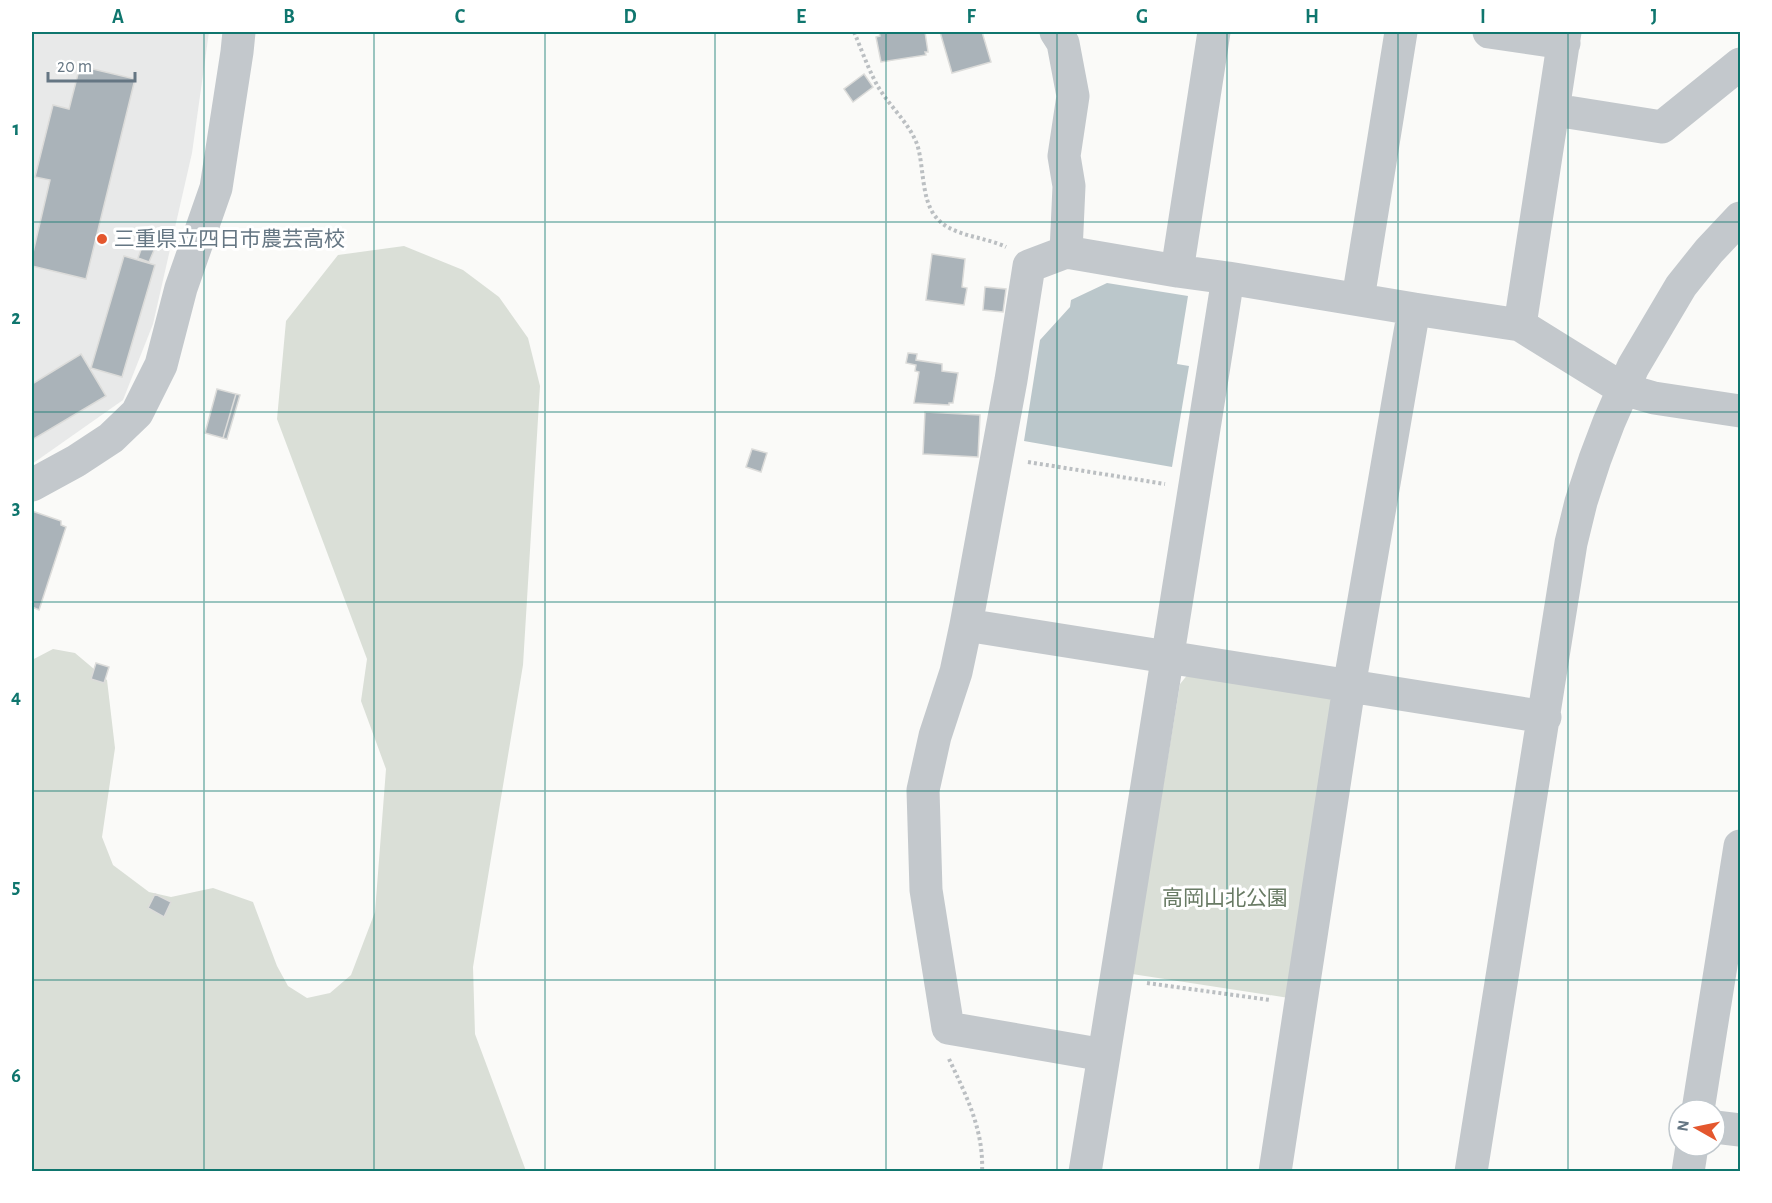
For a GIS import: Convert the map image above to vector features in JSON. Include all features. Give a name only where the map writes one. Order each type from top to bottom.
[{"type":"street","points":[[32,486],[111,438],[137,413],[161,365],[181,288],[216,188],[237,52],[238,32]]},
{"type":"street","points":[[1056,32],[1063,43],[1073,96],[1064,156],[1069,186],[1066,252]]},
{"type":"street","points":[[1177,271],[1214,32]]},
{"type":"street","points":[[1358,298],[1401,32]]},
{"type":"street","points":[[1489,32],[1565,38],[1520,325]]},
{"type":"street","points":[[1555,110],[1662,127],[1740,64]]},
{"type":"street","points":[[1471,1172],[1571,543],[1581,502],[1609,422],[1633,367],[1681,286],[1740,218]]},
{"type":"street","points":[[1104,1055],[948,1028],[926,890],[923,790],[935,736],[956,672],[966,626],[1029,266],[1066,252],[1520,325],[1623,389],[1654,398],[1740,411]]},
{"type":"street","points":[[1085,1172],[1228,278]]},
{"type":"street","points":[[1275,1172],[1349,687],[1413,309]]},
{"type":"street","points":[[966,626],[1545,717]]},
{"type":"street","points":[[1700,1098],[1740,846]]},
{"type":"path","points":[[854,32],[876,83],[915,140],[928,204],[935,216],[960,232],[1004,245],[1029,266]]},
{"type":"path","points":[[997,458],[1195,488]]},
{"type":"path","points":[[1116,978],[1301,1004]]},
{"type":"path","points":[[948,1028],[947,1055],[970,1105],[981,1139],[982,1172]]},
{"type":"shaded area","name":"三重県立四日市農芸高校","points":[[32,32],[209,32],[192,153],[153,324],[123,400],[32,464]]},
{"type":"shaded area","points":[[1107,283],[1188,296],[1177,364],[1189,366],[1172,467],[1024,441],[1040,340],[1070,307],[1071,300]]},
{"type":"green space","points":[[404,246],[463,270],[499,297],[528,338],[540,386],[523,665],[473,967],[475,1034],[526,1171],[32,1172],[32,660],[53,649],[75,653],[107,680],[115,748],[102,837],[113,865],[149,892],[171,897],[213,888],[253,902],[277,966],[288,986],[307,998],[330,993],[351,975],[375,912],[386,769],[361,701],[367,659],[277,419],[286,321],[338,255]]},
{"type":"green space","name":"高岡山北公園","points":[[1189,673],[1328,696],[1335,705],[1289,998],[1132,974],[1180,684]]},
{"type":"building","points":[[879,32],[925,32],[928,52],[925,52],[926,55],[881,62],[876,37],[880,36]]},
{"type":"building","points":[[940,32],[982,32],[991,62],[952,73]]},
{"type":"building","points":[[80,66],[135,79],[86,279],[32,266],[32,257],[50,180],[35,177],[53,105],[69,109]]},
{"type":"building","points":[[864,74],[873,87],[853,102],[844,89]]},
{"type":"building","points":[[143,244],[155,248],[149,262],[138,258]]},
{"type":"building","points":[[932,254],[965,259],[962,287],[967,288],[964,305],[926,300]]},
{"type":"building","points":[[124,256],[155,265],[122,377],[91,368]]},
{"type":"building","points":[[985,287],[1006,289],[1003,312],[983,310]]},
{"type":"building","points":[[908,353],[917,354],[916,360],[942,364],[942,371],[958,373],[953,403],[949,405],[914,403],[919,372],[915,371],[916,365],[906,363]]},
{"type":"building","points":[[81,354],[106,396],[32,440],[32,384]]},
{"type":"building","points":[[217,389],[236,394],[223,438],[205,433]]},
{"type":"building","points":[[236,394],[240,395],[227,439],[223,438]]},
{"type":"building","points":[[925,412],[980,415],[978,457],[923,454]]},
{"type":"building","points":[[752,449],[767,453],[761,472],[746,467]]},
{"type":"building","points":[[32,511],[61,521],[61,525],[66,527],[39,610],[32,607]]},
{"type":"building","points":[[96,663],[109,667],[104,683],[91,679]]},
{"type":"building","points":[[155,894],[171,902],[164,917],[148,908]]},
{"type":"place","name":"三重県立四日市農芸高校","points":[[102,239]]}]
